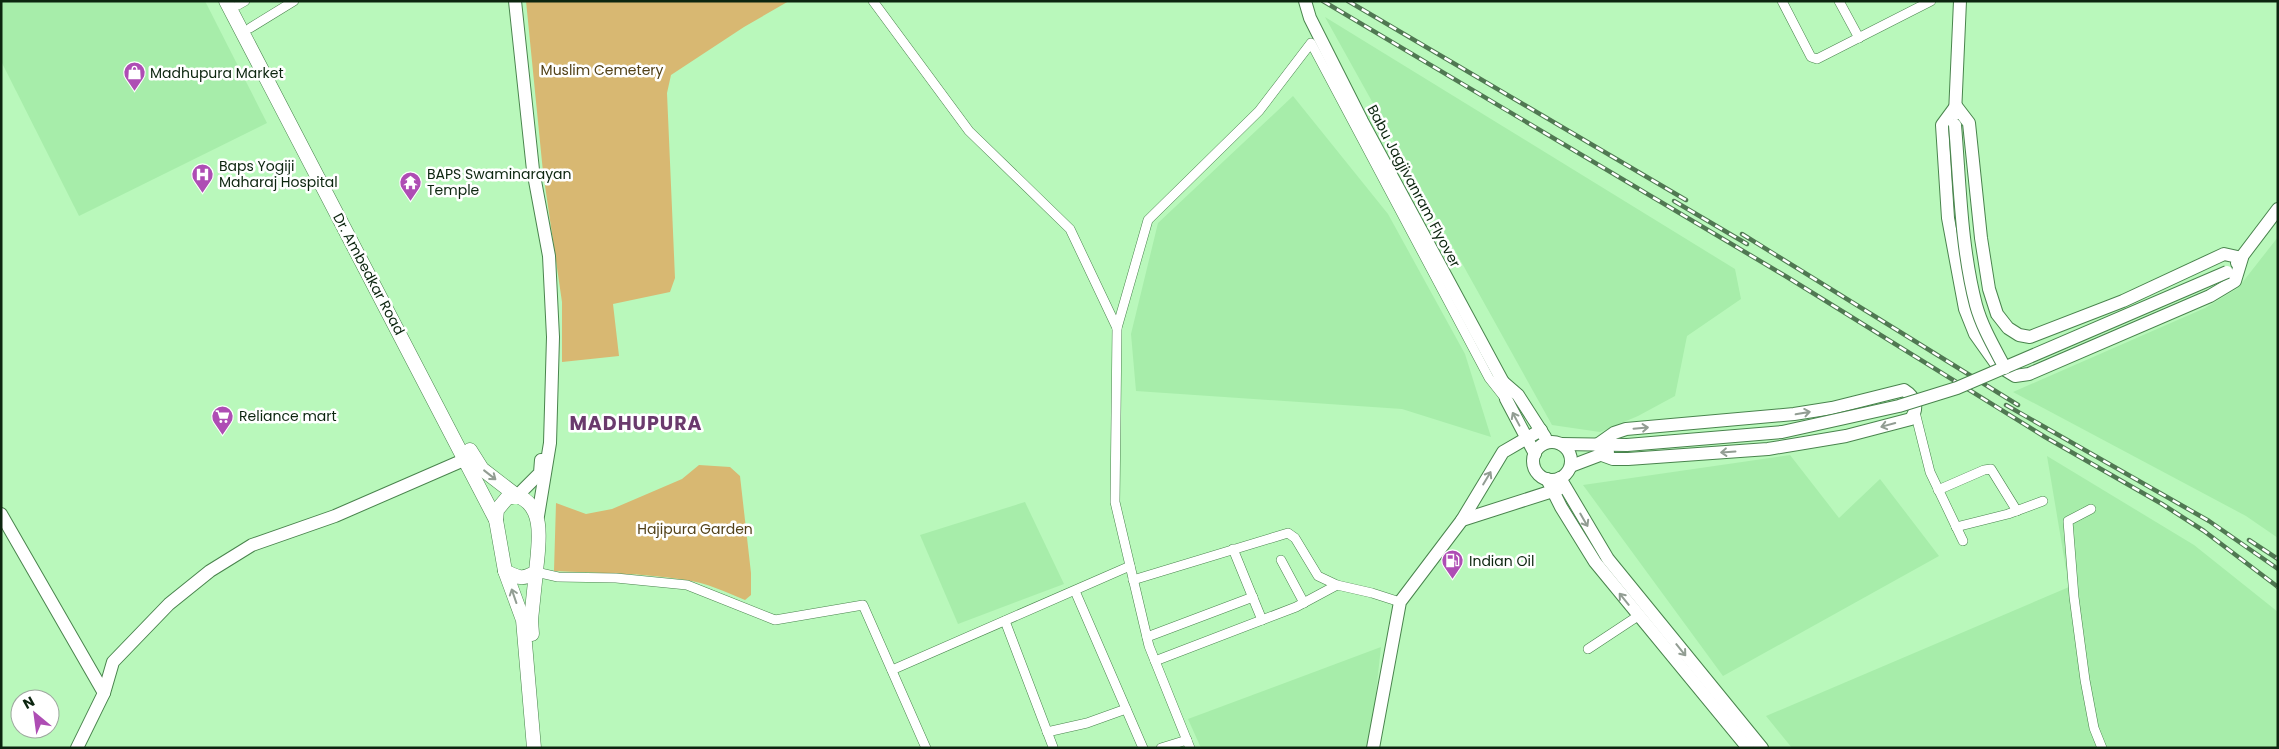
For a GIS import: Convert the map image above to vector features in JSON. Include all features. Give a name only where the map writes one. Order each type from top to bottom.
[{"type":"main road","name":"Dr. Ambedkar Road","points":[[236,2],[469,458],[496,520],[506,571],[523,620],[534,748]]},
{"type":"main road","name":"Dr. Ambedkar Road","points":[[236,2],[469,458],[517,496],[526,499],[538,516]]},
{"type":"main road","points":[[496,520],[498,510],[507,498],[517,496]]},
{"type":"main road","points":[[538,516],[536,572],[531,620],[542,748]]},
{"type":"main road","points":[[506,571],[517,578],[526,578],[536,572]]},
{"type":"street","points":[[250,28],[294,1]]},
{"type":"street","points":[[509,1],[527,171],[542,256],[547,338],[544,437],[540,473],[517,496]]},
{"type":"street","points":[[515,1],[534,170],[549,256],[554,337],[550,443],[538,516]]},
{"type":"street","points":[[873,1],[969,131],[1070,229],[1117,328]]},
{"type":"street","name":"Babu Jagjivanram Flyover","points":[[1305,1],[1310,18],[1362,121],[1503,382]]},
{"type":"street","points":[[1782,1],[1813,59],[1931,1]]},
{"type":"street","points":[[1839,1],[1859,38]]},
{"type":"street","points":[[1960,1],[1955,125],[1963,222],[1976,305],[1984,326],[2005,368]]},
{"type":"street","points":[[1161,748],[1189,744],[1147,637],[1115,502],[1117,328],[1148,220],[1259,111],[1311,43],[1489,378],[1506,400],[1534,454],[1534,466],[1537,472],[1559,485],[1626,582],[1762,748]]},
{"type":"street","points":[[1956,106],[1969,124],[1981,238],[1990,290],[2001,322],[2019,335],[2030,337],[2123,301],[2224,254],[2242,258]]},
{"type":"street","points":[[1956,106],[1942,125],[1948,218],[1959,282],[1965,309],[1975,334],[1997,365],[2015,376],[2030,374],[2210,296],[2235,281],[2242,258]]},
{"type":"street","points":[[1570,466],[1599,450],[1627,445],[1782,432],[1840,421],[1957,388],[2227,272],[2242,258],[2278,210]]},
{"type":"street","points":[[1975,334],[2001,322]]},
{"type":"street","points":[[1503,382],[1506,400]]},
{"type":"street","points":[[1462,520],[1559,485],[1570,466],[1570,453],[1541,430],[1518,395],[1503,382]]},
{"type":"street","points":[[1599,450],[1614,433],[1626,429],[1794,414],[1832,408],[1904,390],[1913,398],[1930,472],[1963,541]]},
{"type":"street","points":[[1534,454],[1543,444],[1555,443],[1599,450],[1613,459],[1628,460],[1768,449],[1846,436],[1911,418],[1915,412]]},
{"type":"street","points":[[1373,748],[1400,602],[1462,520],[1503,452],[1541,430]]},
{"type":"street","points":[[77,748],[104,693],[113,662],[169,604],[210,571],[252,545],[335,516],[469,458]]},
{"type":"street","points":[[1938,490],[1984,470],[1991,469],[2017,511]]},
{"type":"street","points":[[1559,485],[1595,562],[1748,748]]},
{"type":"street","points":[[1956,527],[2017,511],[2043,501]]},
{"type":"street","points":[[2091,509],[2068,521],[2074,597],[2085,680],[2094,728],[2102,748]]},
{"type":"street","points":[[1,514],[104,693]]},
{"type":"street","points":[[1134,580],[1288,533],[1296,538],[1318,576],[1337,585],[1400,602]]},
{"type":"street","points":[[1233,549],[1262,620]]},
{"type":"street","points":[[1281,560],[1304,603]]},
{"type":"street","points":[[892,670],[1130,566]]},
{"type":"street","points":[[536,572],[558,576],[616,578],[686,585],[775,620],[863,605],[926,748]]},
{"type":"street","points":[[1156,662],[1304,603],[1337,585]]},
{"type":"street","points":[[1075,590],[1143,748]]},
{"type":"street","points":[[1147,637],[1252,597]]},
{"type":"street","points":[[1588,649],[1638,616]]},
{"type":"street","points":[[1005,621],[1054,748]]},
{"type":"street","points":[[1047,732],[1087,723],[1126,709]]},
{"type":"shaded area","name":"Madhupura Market","points":[[1,1],[205,1],[267,123],[79,216],[1,61]]},
{"type":"shaded area","points":[[1325,17],[1735,269],[1741,299],[1687,336],[1675,396],[1638,416],[1600,432],[1552,425]]},
{"type":"shaded area","points":[[1293,96],[1388,214],[1465,354],[1491,437],[1402,409],[1136,391],[1131,334],[1158,223]]},
{"type":"shaded area","points":[[2278,237],[2278,538],[2246,516],[2013,392],[2205,308],[2238,288]]},
{"type":"shaded area","points":[[1790,455],[1839,518],[1880,479],[1939,556],[1723,676],[1583,485]]},
{"type":"shaded area","points":[[2047,456],[2194,545],[2278,612],[2278,748],[1792,748],[1766,716],[2069,587]]},
{"type":"shaded area","points":[[1025,502],[1064,584],[958,624],[920,535]]},
{"type":"shaded area","points":[[1381,647],[1373,720],[1367,748],[1201,748],[1188,719]]},
{"type":"green space","name":"Muslim Cemetery","points":[[526,1],[789,1],[744,27],[671,75],[667,93],[675,278],[670,292],[613,304],[619,356],[562,362],[562,302],[543,172]]},
{"type":"green space","name":"Hajipura Garden","points":[[699,465],[730,467],[740,476],[751,573],[751,595],[745,600],[694,581],[637,575],[554,571],[556,503],[586,514],[612,509],[682,479]]},
{"type":"railway","points":[[1323,1],[1787,277],[2045,437],[2162,504],[2204,531],[2278,587]]},
{"type":"railway","points":[[1348,1],[1686,200]]},
{"type":"railway","points":[[1674,201],[1747,244]]},
{"type":"railway","points":[[1742,234],[2018,405]]},
{"type":"railway","points":[[2006,405],[2209,521],[2278,569]]},
{"type":"railway","points":[[2249,540],[2278,559]]},
{"type":"place","name":"Madhupura Market","points":[[134,92]]},
{"type":"place","name":"Baps Yogiji Maharaj Hospital","points":[[203,193]]},
{"type":"place","name":"BAPS Swaminarayan Temple","points":[[411,201]]},
{"type":"place","name":"Reliance mart","points":[[223,435]]},
{"type":"place","name":"Indian Oil","points":[[1453,580]]},
{"type":"district","name":"MADHUPURA","points":[[636,423]]}]
